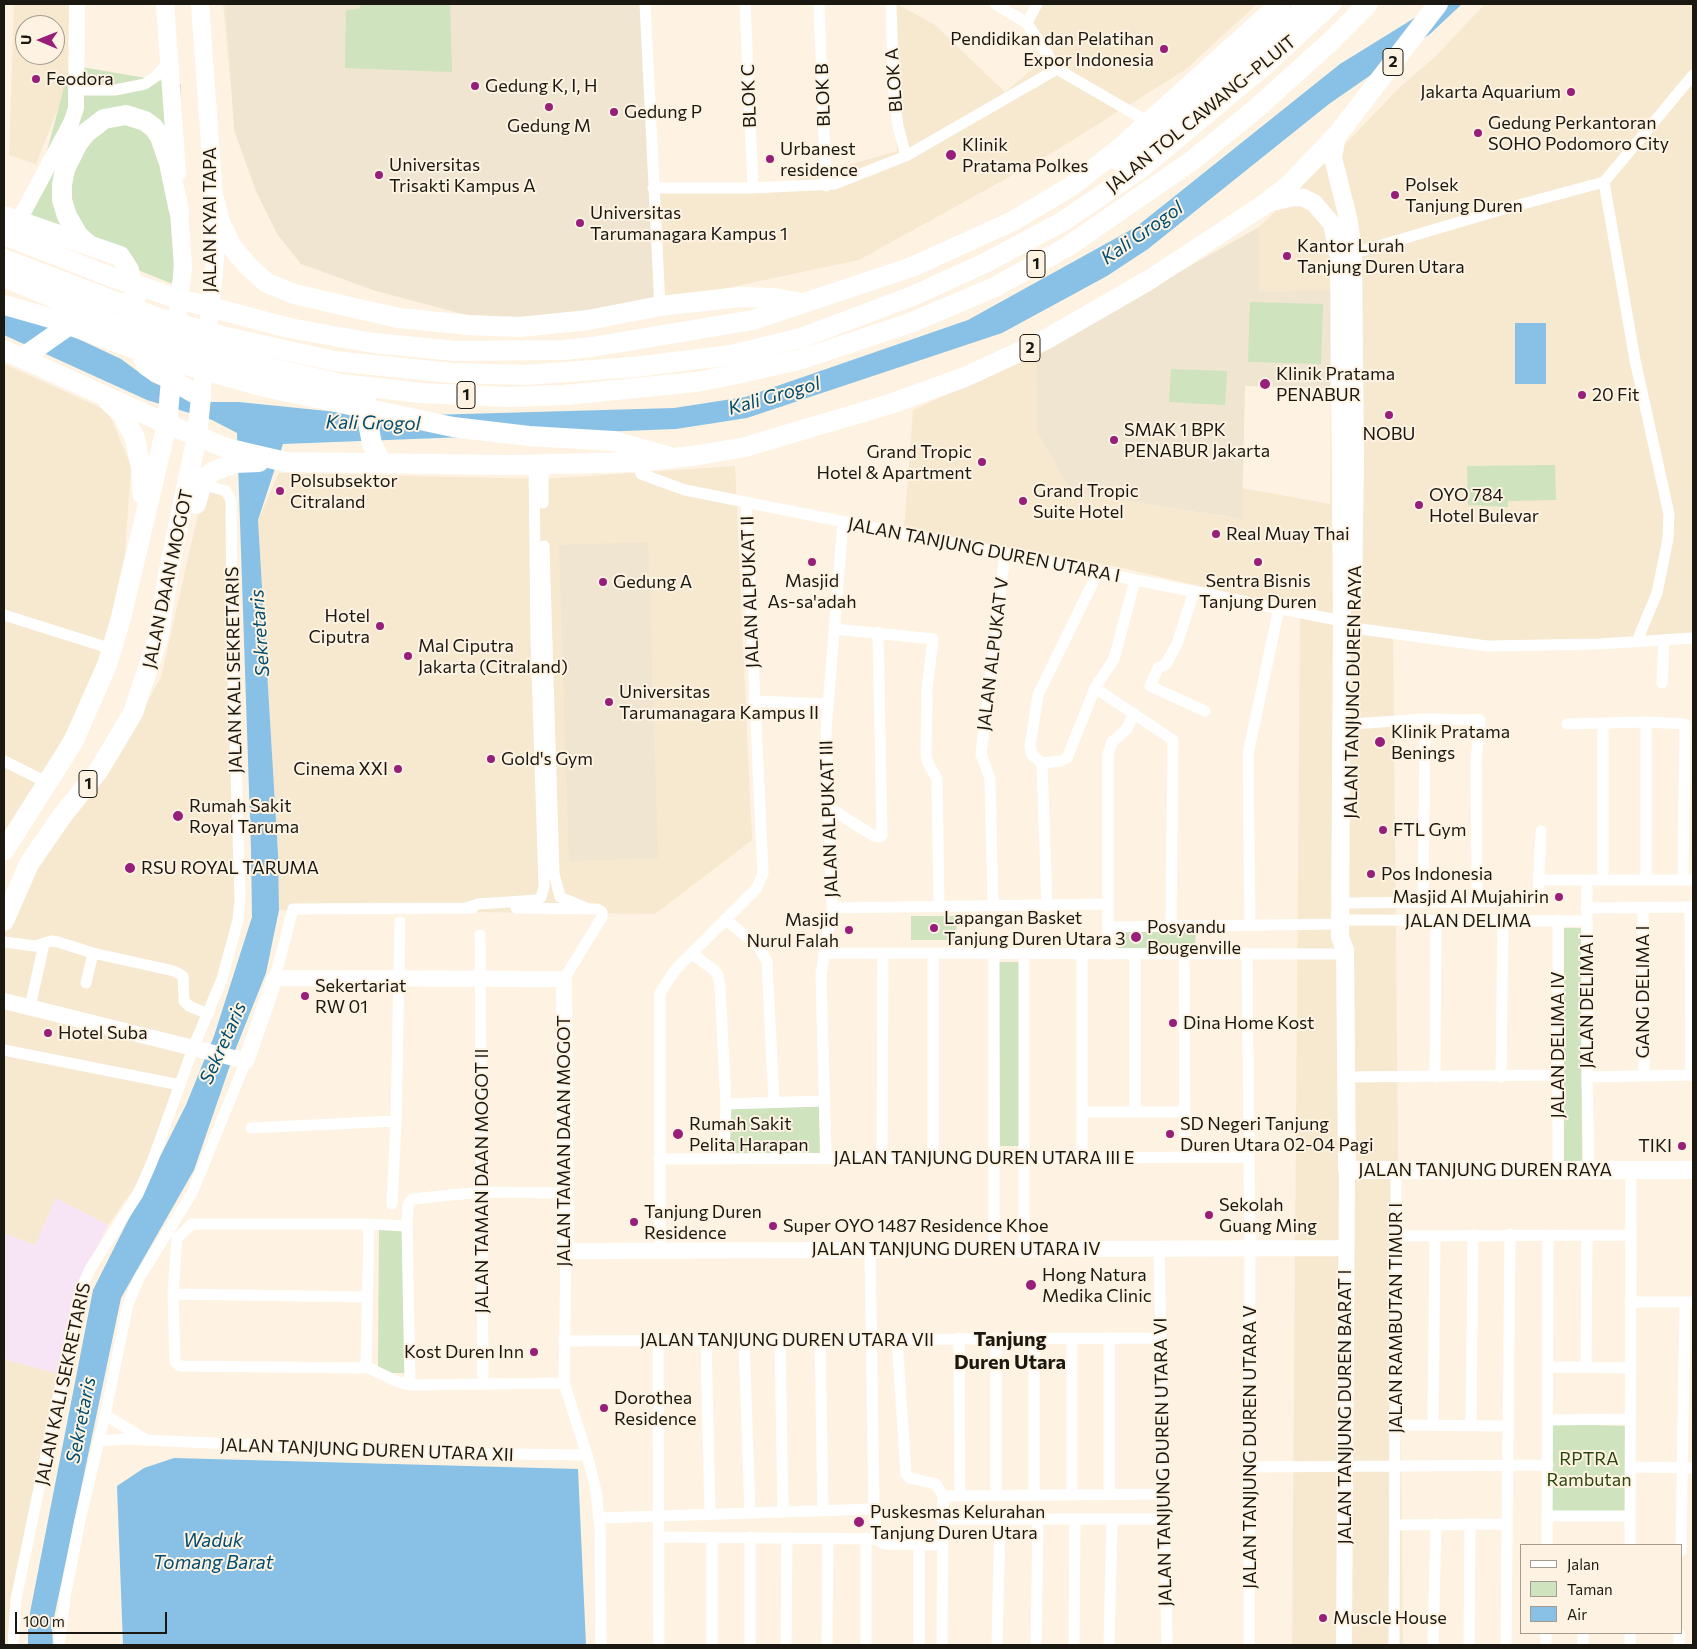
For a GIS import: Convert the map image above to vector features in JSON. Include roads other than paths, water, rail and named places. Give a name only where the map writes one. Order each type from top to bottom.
[{"type":"highway","points":[[9,224],[114,278],[183,300],[289,328],[373,343],[456,351],[563,350],[618,343],[753,320],[807,304],[935,258],[1013,221],[1074,184],[1150,123],[1280,4]]},
{"type":"highway","points":[[1074,184],[1102,175],[1143,147],[1278,33],[1308,4]]},
{"type":"highway","name":"JALAN TOL CAWANG–PLUIT","points":[[4,259],[156,317],[226,338],[326,360],[389,368],[487,374],[534,374],[634,368],[731,355],[801,338],[915,295],[1005,253],[1062,222],[1140,169],[1266,64],[1331,4]]},
{"type":"highway","name":"JALAN TOL CAWANG–PLUIT","points":[[4,277],[112,322],[150,335],[263,366],[341,384],[422,393],[507,397],[565,395],[696,382],[802,359],[910,323],[995,287],[1067,247],[1194,160],[1258,107],[1330,42],[1368,4]]},
{"type":"highway","name":"2","points":[[672,458],[722,452],[803,431],[926,393],[1019,353],[1088,316],[1149,280],[1262,206],[1288,186],[1342,128],[1438,4]]},
{"type":"highway","points":[[179,211],[169,163],[160,138],[154,128],[145,121],[126,115],[104,120],[86,133],[71,154],[62,185],[62,200],[67,216],[78,235],[97,253],[116,265],[183,300]]},
{"type":"highway","points":[[214,199],[220,222],[232,247],[249,267],[267,282],[294,294],[398,318],[468,325],[520,327],[588,320],[660,306],[740,297],[774,298],[807,304]]},
{"type":"highway","points":[[9,224],[70,240],[120,256],[129,270],[135,298],[140,351],[147,366],[171,382],[200,413],[233,456]]},
{"type":"highway","points":[[28,355],[82,316],[95,283],[91,261],[70,240]]},
{"type":"highway","points":[[4,305],[50,318],[157,357],[265,387],[453,427],[529,436],[628,443],[672,458]]},
{"type":"highway","points":[[381,462],[372,444],[366,412],[367,374],[379,348],[398,318]]},
{"type":"highway","points":[[4,350],[28,355],[98,393],[167,416],[200,413]]},
{"type":"highway","name":"JALAN KYAI TAPA","points":[[167,416],[171,382]]},
{"type":"highway","points":[[98,393],[122,414],[135,438],[141,468],[145,512]]},
{"type":"highway","name":"JALAN DAAN MOGOT","points":[[4,922],[29,864],[62,816],[100,770],[133,713],[158,638],[169,570],[200,413]]},
{"type":"highway","name":"JALAN DAAN MOGOT","points":[[4,851],[48,783],[86,715],[112,649],[167,416]]},
{"type":"highway","points":[[158,638],[172,605],[201,484],[212,472],[233,456],[282,461],[538,464],[638,462],[672,458]]},
{"type":"main road","name":"JALAN KYAI TAPA","points":[[165,4],[183,267],[171,382]]},
{"type":"main road","name":"JALAN KYAI TAPA","points":[[200,4],[214,199],[214,274],[200,413]]},
{"type":"main road","name":"JALAN TANJUNG DUREN RAYA","points":[[1342,128],[1333,158],[1349,222],[1346,256],[1355,459],[1348,624],[1347,916],[1349,938],[1345,952],[1347,1170],[1693,1170]]},
{"type":"main road","name":"JALAN TANJUNG DUREN RAYA","points":[[1262,206],[1289,197],[1301,197],[1312,201],[1321,209],[1332,224],[1346,256]]},
{"type":"main road","name":"JALAN TANJUNG DUREN RAYA","points":[[1347,916],[1352,724],[1348,624]]},
{"type":"street","points":[[9,224],[71,123],[76,108],[77,4]]},
{"type":"street","points":[[645,4],[660,306]]},
{"type":"street","name":"BLOK C","points":[[745,4],[753,188]]},
{"type":"street","name":"BLOK B","points":[[818,4],[826,186]]},
{"type":"street","name":"BLOK A","points":[[891,4],[894,97],[898,126],[906,156]]},
{"type":"street","points":[[994,4],[1027,23],[1057,70],[1150,123]]},
{"type":"street","points":[[1027,23],[1037,4]]},
{"type":"street","points":[[77,90],[115,90],[145,84],[155,77],[169,62]]},
{"type":"street","points":[[653,188],[826,186],[906,156],[1057,70]]},
{"type":"street","points":[[1346,256],[1500,210],[1604,182],[1693,75]]},
{"type":"street","points":[[1604,182],[1635,360],[1669,514],[1668,539],[1659,585],[1637,641]]},
{"type":"street","name":"JALAN TANJUNG DUREN UTARA I","points":[[638,462],[641,474],[660,482],[746,502],[1279,608],[1348,624],[1487,646],[1599,644],[1693,638]]},
{"type":"street","points":[[466,908],[478,904],[537,900],[543,894],[538,464]]},
{"type":"street","name":"JALAN KALI SEKRETARIS","points":[[13,1645],[16,1600],[80,1292],[90,1269],[138,1194],[152,1162],[180,1085],[198,1049],[208,1014],[222,980],[231,950],[240,900],[232,642],[232,500],[226,491],[201,484]]},
{"type":"street","name":"JALAN ALPUKAT II","points":[[725,919],[761,882],[764,861],[754,701],[746,502]]},
{"type":"street","name":"JALAN ALPUKAT III","points":[[826,1159],[821,976],[832,908],[828,807],[827,704],[843,522]]},
{"type":"street","name":"JALAN ALPUKAT V","points":[[992,906],[990,779],[981,754],[1005,554]]},
{"type":"street","points":[[1098,572],[1038,695],[1030,746],[1032,755],[1042,763],[1060,761],[1067,758],[1095,688],[1114,659],[1135,580]]},
{"type":"street","points":[[1194,591],[1176,647],[1166,664],[1158,668],[1150,686],[1204,711]]},
{"type":"street","points":[[1250,925],[1248,754],[1279,608]]},
{"type":"street","points":[[4,615],[112,649]]},
{"type":"street","points":[[834,629],[929,637],[933,639],[927,690],[926,752],[937,779],[939,906]]},
{"type":"street","points":[[828,807],[874,836],[880,837],[882,835],[878,632]]},
{"type":"street","points":[[275,978],[564,979],[602,917],[595,910],[560,897],[555,882],[541,639]]},
{"type":"street","points":[[1662,683],[1664,640]]},
{"type":"street","points":[[1095,688],[1173,740],[1171,926]]},
{"type":"street","points":[[754,701],[827,704]]},
{"type":"street","points":[[1108,954],[1109,748],[1116,737],[1127,729],[1134,713]]},
{"type":"street","points":[[1352,724],[1425,719],[1478,719],[1482,723],[1476,761],[1477,901]]},
{"type":"street","points":[[1423,902],[1425,719]]},
{"type":"street","points":[[1646,722],[1646,880]]},
{"type":"street","points":[[1541,831],[1538,880],[1688,880],[1690,731],[1684,723],[1567,724]]},
{"type":"street","points":[[1603,724],[1603,880]]},
{"type":"street","points":[[4,762],[48,783]]},
{"type":"street","points":[[1042,763],[1047,906]]},
{"type":"street","name":"JALAN DELIMA","points":[[1347,916],[1423,902],[1535,899],[1538,895],[1538,880]]},
{"type":"street","name":"JALAN DELIMA I","points":[[1587,880],[1589,1170]]},
{"type":"street","points":[[832,908],[1108,904]]},
{"type":"street","points":[[1586,908],[1692,907],[1692,1076],[1587,1076]]},
{"type":"street","points":[[60,1645],[65,1597],[76,1540],[100,1441],[124,1320],[134,1289],[192,1193],[241,1059],[275,978],[293,909],[466,908],[595,910]]},
{"type":"street","name":"GANG DELIMA I","points":[[1643,908],[1644,1076]]},
{"type":"street","points":[[1108,927],[1250,925],[1347,916]]},
{"type":"street","name":"JALAN DELIMA","points":[[1347,916],[1436,921],[1586,920]]},
{"type":"street","points":[[660,1251],[660,993],[669,978],[725,919],[760,947],[767,962],[774,1102]]},
{"type":"street","name":"JALAN DELIMA IV","points":[[1558,920],[1558,1170]]},
{"type":"street","points":[[1435,1077],[1436,921]]},
{"type":"street","points":[[1501,1077],[1503,921]]},
{"type":"street","points":[[392,1204],[396,1121],[397,978],[400,922]]},
{"type":"street","name":"JALAN TAMAN DAAN MOGOT II","points":[[480,935],[483,1384]]},
{"type":"street","points":[[4,942],[35,946],[58,942],[93,953],[174,971],[183,976],[184,1001],[189,1006],[208,1014]]},
{"type":"street","points":[[30,1007],[44,944]]},
{"type":"street","points":[[824,953],[1247,954],[1345,952]]},
{"type":"street","points":[[86,983],[93,953]]},
{"type":"street","points":[[691,953],[718,976],[726,1104],[724,1159]]},
{"type":"street","points":[[882,1159],[883,954]]},
{"type":"street","points":[[933,954],[933,1158]]},
{"type":"street","points":[[994,954],[994,1249]]},
{"type":"street","points":[[1024,954],[1024,1249]]},
{"type":"street","points":[[1082,954],[1082,1158]]},
{"type":"street","points":[[1135,954],[1135,1112]]},
{"type":"street","points":[[1184,954],[1185,1158]]},
{"type":"street","name":"JALAN TANJUNG DUREN UTARA V","points":[[1247,954],[1250,1248],[1249,1645]]},
{"type":"street","name":"JALAN TAMAN DAAN MOGOT","points":[[564,979],[566,1251],[564,1382],[588,1456],[596,1491],[599,1518],[601,1645]]},
{"type":"street","points":[[4,1001],[241,1059]]},
{"type":"street","points":[[4,1050],[31,1050],[180,1085]]},
{"type":"street","points":[[1346,1077],[1557,1076]]},
{"type":"street","points":[[726,1104],[824,1101]]},
{"type":"street","points":[[1082,1112],[1184,1112]]},
{"type":"street","points":[[251,1128],[396,1121]]},
{"type":"street","name":"JALAN TANJUNG DUREN UTARA III E","points":[[659,1159],[1249,1157]]},
{"type":"street","name":"JALAN TANJUNG DUREN BARAT I","points":[[1344,1645],[1347,1170]]},
{"type":"street","name":"JALAN RAMBUTAN TIMUR I","points":[[1394,1645],[1396,1170]]},
{"type":"street","points":[[1630,1544],[1631,1170]]},
{"type":"street","points":[[410,1385],[407,1226],[408,1204],[412,1199],[482,1192],[565,1194]]},
{"type":"street","points":[[407,1226],[369,1224],[192,1224],[177,1238],[173,1294],[174,1362],[180,1366],[364,1367],[398,1382],[410,1385],[564,1382]]},
{"type":"street","points":[[364,1367],[368,1297],[369,1224]]},
{"type":"street","points":[[1397,1236],[1510,1234],[1630,1235]]},
{"type":"street","points":[[1506,1645],[1510,1234]]},
{"type":"street","points":[[1472,1426],[1473,1235]]},
{"type":"street","points":[[1547,1544],[1548,1235]]},
{"type":"street","points":[[1586,1367],[1587,1235]]},
{"type":"street","points":[[1433,1425],[1435,1236]]},
{"type":"street","name":"JALAN TANJUNG DUREN UTARA IV","points":[[566,1251],[1346,1248]]},
{"type":"street","name":"JALAN TANJUNG DUREN UTARA VI","points":[[1159,1249],[1167,1645]]},
{"type":"street","points":[[866,1645],[874,1509],[870,1250]]},
{"type":"street","points":[[173,1294],[368,1297]]},
{"type":"street","points":[[1630,1302],[1689,1303],[1687,1518],[1682,1546]]},
{"type":"street","points":[[959,1338],[960,1495]]},
{"type":"street","points":[[996,1338],[996,1495]]},
{"type":"street","points":[[1034,1338],[1034,1495]]},
{"type":"street","points":[[1072,1338],[1072,1495]]},
{"type":"street","points":[[1109,1338],[1109,1494]]},
{"type":"street","name":"JALAN TANJUNG DUREN UTARA VII","points":[[564,1341],[1161,1338]]},
{"type":"street","points":[[820,1339],[823,1510]]},
{"type":"street","points":[[896,1339],[906,1474],[910,1478],[936,1484],[943,1496],[942,1645]]},
{"type":"street","points":[[658,1340],[659,1645]]},
{"type":"street","points":[[706,1340],[710,1514]]},
{"type":"street","points":[[744,1340],[750,1513]]},
{"type":"street","points":[[780,1340],[783,1512]]},
{"type":"street","points":[[1548,1367],[1630,1368]]},
{"type":"street","name":"JALAN TANJUNG DUREN UTARA XII","points":[[105,1415],[147,1440]]},
{"type":"street","points":[[1548,1420],[1630,1419]]},
{"type":"street","points":[[1396,1424],[1508,1426]]},
{"type":"street","name":"JALAN TANJUNG DUREN UTARA XII","points":[[100,1441],[147,1440],[431,1453],[588,1456]]},
{"type":"street","points":[[1250,1467],[1548,1465]]},
{"type":"street","points":[[1630,1468],[1688,1468]]},
{"type":"street","points":[[943,1496],[1164,1494]]},
{"type":"street","points":[[599,1518],[874,1509]]},
{"type":"street","points":[[1548,1516],[1630,1516]]},
{"type":"street","points":[[942,1519],[1164,1519]]},
{"type":"street","points":[[997,1645],[1000,1519]]},
{"type":"street","points":[[1036,1645],[1038,1519]]},
{"type":"street","points":[[1074,1645],[1075,1519]]},
{"type":"street","points":[[1109,1645],[1112,1519]]},
{"type":"street","points":[[1432,1645],[1436,1524]]},
{"type":"street","points":[[1469,1645],[1470,1524]]},
{"type":"street","points":[[1395,1525],[1507,1524]]},
{"type":"street","points":[[659,1537],[872,1539],[884,1544],[942,1545]]},
{"type":"street","points":[[712,1537],[712,1645]]},
{"type":"street","points":[[750,1537],[750,1645]]},
{"type":"street","points":[[786,1645],[787,1538]]},
{"type":"street","points":[[827,1645],[828,1538]]},
{"type":"street","points":[[919,1544],[919,1645]]},
{"type":"water","points":[[1433,4],[1462,4],[1430,34],[1329,104],[1148,249],[1107,276],[1002,333],[747,418],[676,429],[283,444],[258,520],[278,854],[279,910],[266,973],[236,1048],[194,1170],[121,1298],[52,1627],[53,1645],[28,1645],[28,1623],[93,1290],[186,1105],[214,1036],[252,917],[251,850],[237,433],[212,420],[147,400],[4,335],[4,304],[121,359],[152,382],[199,402],[239,402],[357,414],[428,415],[674,408],[745,397],[968,320],[1136,227],[1340,64],[1416,17]]},
{"type":"water","points":[[1515,323],[1546,323],[1546,384],[1515,384]]},
{"type":"water","name":"Waduk Tomang Barat","points":[[174,1458],[578,1469],[586,1645],[123,1645],[117,1486],[144,1468]]},
{"type":"place","name":"Pendidikan dan Pelatihan Expor Indonesia","points":[[1164,49]]},
{"type":"place","name":"Feodora","points":[[36,79]]},
{"type":"place","name":"Gedung K, I, H","points":[[475,86]]},
{"type":"place","name":"Jakarta Aquarium","points":[[1571,92]]},
{"type":"place","name":"Gedung M","points":[[549,107]]},
{"type":"place","name":"Gedung P","points":[[614,112]]},
{"type":"place","name":"Gedung Perkantoran SOHO Podomoro City","points":[[1478,133]]},
{"type":"place","name":"Klinik Pratama Polkes","points":[[951,155]]},
{"type":"place","name":"Urbanest residence","points":[[770,159]]},
{"type":"place","name":"Universitas Trisakti Kampus A","points":[[379,175]]},
{"type":"place","name":"Polsek Tanjung Duren","points":[[1395,195]]},
{"type":"place","name":"Universitas Tarumanagara Kampus 1","points":[[580,223]]},
{"type":"place","name":"Kantor Lurah Tanjung Duren Utara","points":[[1287,256]]},
{"type":"place","name":"Klinik Pratama PENABUR","points":[[1265,384]]},
{"type":"place","name":"20 Fit","points":[[1582,395]]},
{"type":"place","name":"NOBU","points":[[1389,415]]},
{"type":"place","name":"SMAK 1 BPK PENABUR Jakarta","points":[[1114,440]]},
{"type":"place","name":"Grand Tropic Hotel & Apartment","points":[[982,462]]},
{"type":"place","name":"Polsubsektor Citraland","points":[[280,491]]},
{"type":"place","name":"Grand Tropic Suite Hotel","points":[[1023,501]]},
{"type":"place","name":"OYO 784 Hotel Bulevar","points":[[1419,505]]},
{"type":"place","name":"Real Muay Thai","points":[[1216,534]]},
{"type":"place","name":"Masjid As-sa'adah","points":[[812,562]]},
{"type":"place","name":"Sentra Bisnis Tanjung Duren","points":[[1258,562]]},
{"type":"place","name":"Gedung A","points":[[603,582]]},
{"type":"place","name":"Hotel Ciputra","points":[[380,626]]},
{"type":"place","name":"Mal Ciputra Jakarta (Citraland)","points":[[408,656]]},
{"type":"place","name":"Universitas Tarumanagara Kampus II","points":[[609,702]]},
{"type":"place","name":"Klinik Pratama Benings","points":[[1380,742]]},
{"type":"place","name":"Gold's Gym","points":[[491,759]]},
{"type":"place","name":"Cinema XXI","points":[[398,769]]},
{"type":"place","name":"Rumah Sakit Royal Taruma","points":[[178,816]]},
{"type":"place","name":"FTL Gym","points":[[1383,830]]},
{"type":"place","name":"RSU ROYAL TARUMA","points":[[130,868]]},
{"type":"place","name":"Pos Indonesia","points":[[1371,874]]},
{"type":"place","name":"Masjid Al Mujahirin","points":[[1559,897]]},
{"type":"place","name":"Lapangan Basket Tanjung Duren Utara 3","points":[[934,928]]},
{"type":"place","name":"Masjid Nurul Falah","points":[[849,930]]},
{"type":"place","name":"Posyandu Bougenville","points":[[1136,937]]},
{"type":"place","name":"Sekertariat RW 01","points":[[305,996]]},
{"type":"place","name":"Dina Home Kost","points":[[1173,1023]]},
{"type":"place","name":"Hotel Suba","points":[[48,1033]]},
{"type":"place","name":"Rumah Sakit Pelita Harapan","points":[[678,1134]]},
{"type":"place","name":"SD Negeri Tanjung Duren Utara 02-04 Pagi","points":[[1170,1134]]},
{"type":"place","name":"TIKI","points":[[1682,1146]]},
{"type":"place","name":"Sekolah Guang Ming","points":[[1209,1215]]},
{"type":"place","name":"Tanjung Duren Residence","points":[[634,1222]]},
{"type":"place","name":"Super OYO 1487 Residence Khoe","points":[[773,1226]]},
{"type":"place","name":"Hong Natura Medika Clinic","points":[[1031,1285]]},
{"type":"place","name":"Kost Duren Inn","points":[[534,1352]]},
{"type":"place","name":"Dorothea Residence","points":[[604,1408]]},
{"type":"place","name":"Puskesmas Kelurahan Tanjung Duren Utara","points":[[859,1522]]},
{"type":"place","name":"Muscle House","points":[[1323,1618]]},
{"type":"district","name":"Tanjung Duren Utara","points":[[1010,1350]]},
{"type":"water label","name":"Kali Grogol","points":[[1142,233]]},
{"type":"water label","name":"Kali Grogol","points":[[774,396]]},
{"type":"water label","name":"Kali Grogol","points":[[373,423]]},
{"type":"water label","name":"Sekretaris","points":[[260,633]]},
{"type":"water label","name":"Sekretaris","points":[[223,1043]]},
{"type":"water label","name":"Sekretaris","points":[[81,1420]]},
{"type":"park label","name":"RPTRA Rambutan","points":[[1589,1469]]}]
